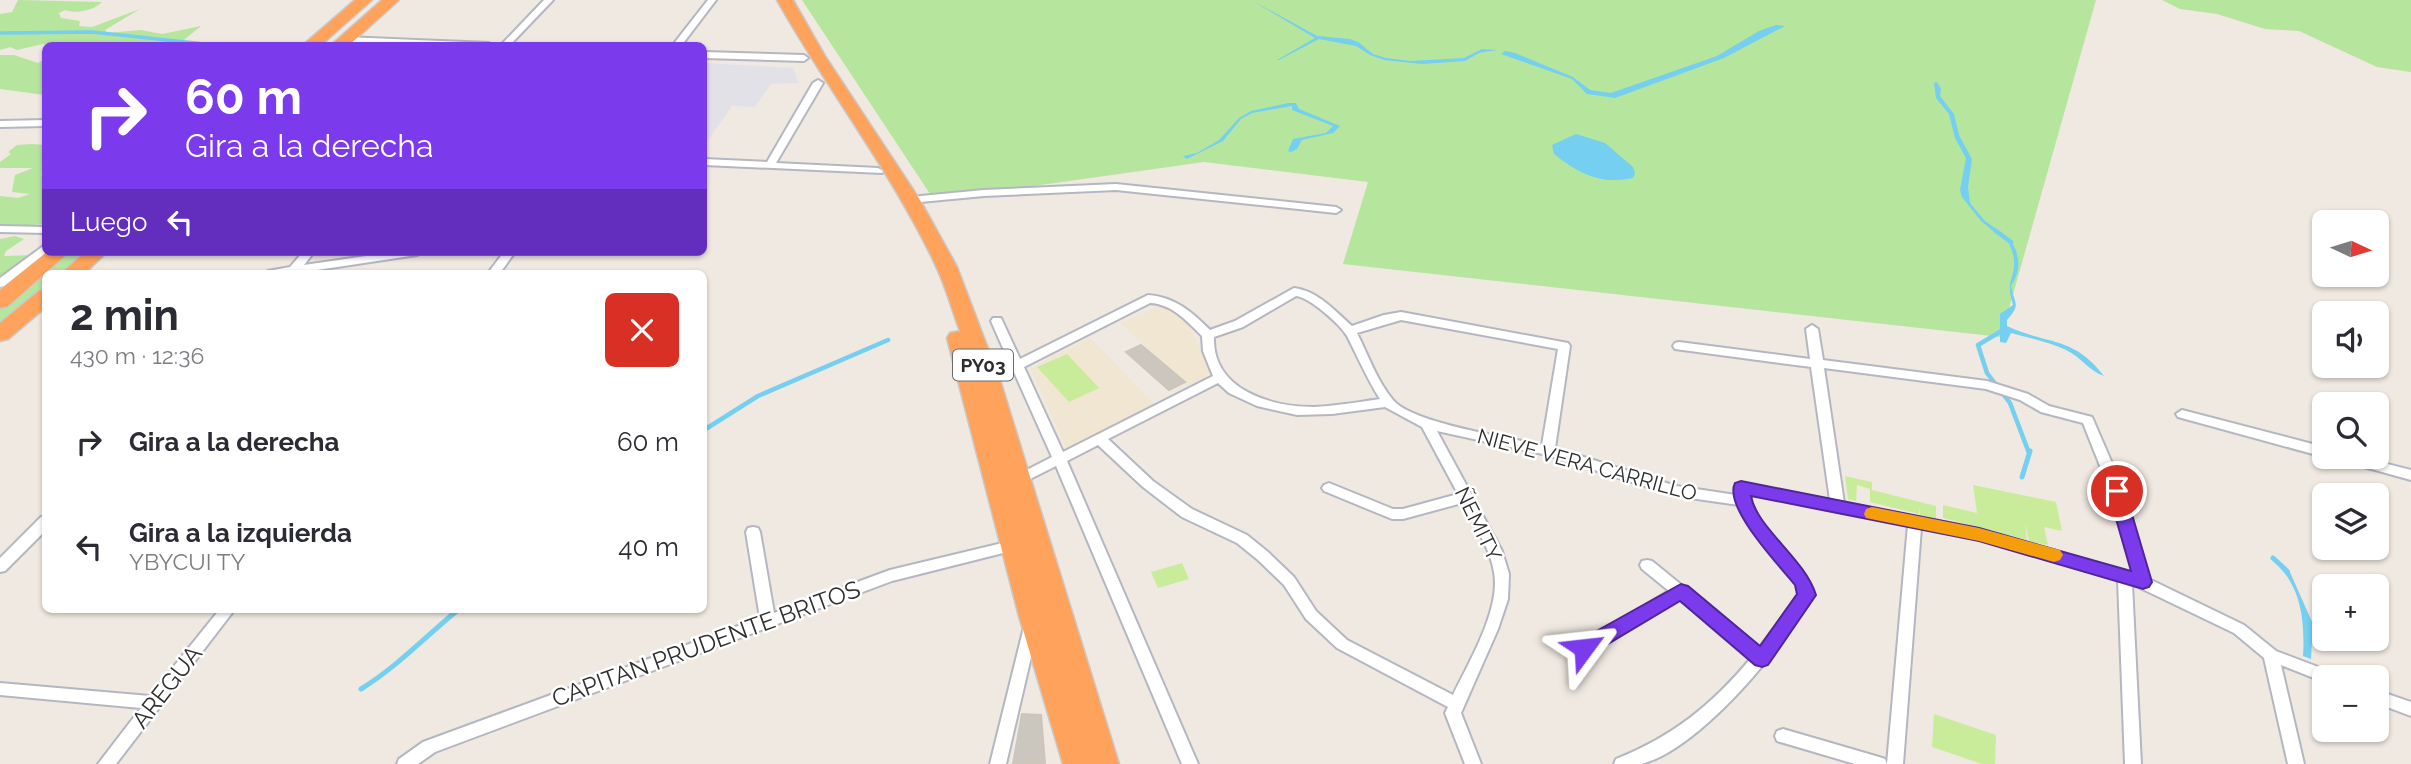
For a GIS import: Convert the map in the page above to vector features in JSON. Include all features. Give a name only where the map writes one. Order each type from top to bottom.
[{"type":"highway","points":[[315,42],[364,0]]},
{"type":"highway","points":[[342,42],[391,0]]},
{"type":"highway","name":"PY03","points":[[770,0],[818,83],[878,171],[921,242],[946,302],[979,408],[1033,616],[1078,764]]},
{"type":"highway","name":"PY03","points":[[785,0],[817,57],[910,200],[947,267],[989,380],[1104,764]]},
{"type":"highway","points":[[0,301],[54,256]]},
{"type":"highway","points":[[76,270],[92,256]]},
{"type":"highway","points":[[1,333],[41,303]]},
{"type":"street","points":[[508,42],[549,0]]},
{"type":"street","points":[[679,42],[712,0]]},
{"type":"street","points":[[707,55],[804,58]]},
{"type":"street","points":[[771,165],[818,83]]},
{"type":"street","points":[[0,124],[42,123]]},
{"type":"street","points":[[707,162],[878,171]]},
{"type":"street","points":[[910,200],[984,193],[1116,187],[1336,210]]},
{"type":"street","points":[[0,229],[42,230]]},
{"type":"street","points":[[0,284],[42,250]]},
{"type":"street","points":[[293,270],[305,256]]},
{"type":"street","points":[[304,270],[392,256]]},
{"type":"street","points":[[496,270],[507,256]]},
{"type":"street","points":[[1294,292],[1304,293],[1350,331],[1388,402],[1321,413],[1287,411],[1258,403],[1218,378],[1206,345],[1208,335],[1239,324],[1294,292]]},
{"type":"street","points":[[989,380],[1148,299],[1167,302],[1186,312],[1208,335]]},
{"type":"street","points":[[1350,331],[1401,316],[1564,346],[1548,451]]},
{"type":"street","points":[[997,321],[1060,460],[1190,764]]},
{"type":"street","points":[[1812,329],[1838,507]]},
{"type":"street","points":[[1679,346],[1987,386],[2024,397],[2045,409],[2088,420],[2117,491],[2143,582]]},
{"type":"street","points":[[1020,479],[1218,378]]},
{"type":"street","name":"NIEVE VERA CARRILLO","points":[[1388,402],[1427,425],[1548,451],[1679,492],[1742,494],[1838,507],[2016,544],[2143,582],[2239,629],[2271,654],[2312,670]]},
{"type":"street","points":[[2182,414],[2312,449]]},
{"type":"street","name":"ÑEMITY","points":[[1427,425],[1495,551],[1502,574],[1500,599],[1491,629],[1456,705]]},
{"type":"street","points":[[1101,440],[1148,484],[1187,513],[1242,539],[1264,556],[1289,581],[1311,615],[1342,644],[1456,705],[1453,713],[1473,764]]},
{"type":"street","points":[[2389,468],[2411,474]]},
{"type":"street","points":[[1329,488],[1392,514],[1403,514],[1466,497]]},
{"type":"street","points":[[1622,764],[1647,757],[1679,738],[1762,659],[1807,595],[1803,582],[1750,515],[1742,494]]},
{"type":"street","points":[[1895,764],[1915,522]]},
{"type":"street","points":[[0,567],[42,526]]},
{"type":"street","points":[[752,532],[768,621]]},
{"type":"street","name":"CAPITAN PRUDENTE BRITOS","points":[[405,764],[429,747],[890,576],[1016,545]]},
{"type":"street","points":[[1647,565],[1762,659]]},
{"type":"street","points":[[2125,577],[2133,764]]},
{"type":"street","points":[[1584,648],[1681,591]]},
{"type":"street","name":"AREGUA","points":[[106,764],[225,613]]},
{"type":"street","points":[[998,764],[1033,616]]},
{"type":"street","points":[[2271,654],[2296,764]]},
{"type":"street","points":[[0,689],[155,703]]},
{"type":"street","points":[[2389,700],[2411,709]]},
{"type":"street","points":[[1783,736],[1879,764]]},
{"type":"shaded area","points":[[707,63],[793,68],[799,83],[771,84],[755,107],[732,106],[707,142]]},
{"type":"shaded area","points":[[1163,304],[1189,326],[1211,371],[1204,378],[1187,386],[1121,323]]},
{"type":"shaded area","points":[[1090,338],[1155,405],[1068,452],[1030,368]]},
{"type":"green space","points":[[18,0],[102,2],[84,11],[65,10],[59,13],[61,18],[80,21],[79,26],[92,27],[140,9],[105,30],[107,33],[141,30],[162,34],[201,26],[178,42],[42,42],[42,44],[17,50],[10,47],[0,50],[0,14],[12,12]]},
{"type":"green space","points":[[802,0],[2096,0],[2001,337],[1343,264],[1368,182],[1204,162],[934,200]]},
{"type":"green space","points":[[2162,0],[2411,0],[2411,72],[2377,67],[2299,31],[2265,29],[2217,14],[2180,9]]},
{"type":"green space","points":[[0,55],[14,55],[38,63],[42,61],[42,95],[0,89]]},
{"type":"green space","points":[[17,145],[42,145],[42,224],[0,228],[0,196],[18,198],[30,194],[12,192],[15,175],[33,168],[0,168],[0,162],[11,154],[8,152]]},
{"type":"green space","points":[[15,236],[24,239],[6,251],[4,256],[33,255],[0,282],[0,239]]},
{"type":"green space","points":[[59,256],[81,256],[65,270],[42,270]]},
{"type":"green space","points":[[42,270],[42,289],[0,324],[0,305]]},
{"type":"green space","points":[[1067,354],[1099,388],[1069,402],[1037,367]]},
{"type":"green space","points":[[1845,476],[1872,482],[1872,490],[1936,506],[1936,519],[1920,515],[1920,507],[1919,514],[1870,502],[1870,489],[1857,485],[1856,501],[1848,499]]},
{"type":"green space","points":[[1973,485],[2056,502],[2062,531],[2044,527],[2048,545],[2029,541],[2025,523],[2027,540],[1943,518],[1943,505],[1977,513]]},
{"type":"green space","points":[[1182,563],[1189,579],[1158,588],[1151,572]]},
{"type":"green space","points":[[1934,714],[1996,735],[1995,764],[1982,764],[1932,747]]},
{"type":"water","points":[[1251,0],[1317,36],[1350,39],[1373,54],[1386,58],[1411,61],[1464,58],[1482,49],[1497,50],[1479,53],[1465,61],[1422,64],[1384,60],[1356,46],[1319,39],[1277,60],[1315,38]]},
{"type":"water","points":[[1776,25],[1785,26],[1724,58],[1615,98],[1587,94],[1572,79],[1501,54],[1505,51],[1515,53],[1573,77],[1590,90],[1611,93],[1717,56],[1759,31]]},
{"type":"water","points":[[1937,82],[1941,89],[1940,96],[1954,114],[1959,135],[1972,159],[1968,187],[1970,203],[1985,221],[2002,233],[1998,235],[1981,221],[1962,197],[1960,190],[1966,158],[1955,138],[1949,114],[1936,98],[1934,83]]},
{"type":"water","points":[[1296,103],[1299,109],[1340,126],[1333,133],[1302,140],[1297,149],[1291,152],[1288,151],[1293,139],[1326,133],[1333,126],[1292,110],[1292,106],[1252,113],[1241,119],[1223,141],[1187,159],[1183,156],[1197,153],[1219,140],[1239,118],[1251,111]]},
{"type":"water","points":[[1576,134],[1605,143],[1633,167],[1633,178],[1611,180],[1591,176],[1554,154],[1552,145]]},
{"type":"water","points":[[2007,239],[2010,239],[2013,245],[2018,262],[2017,274],[2011,286],[2015,307],[2007,320],[2007,326],[2070,347],[2093,363],[2104,376],[2071,353],[2053,345],[2011,333],[2006,343],[2000,342],[2000,314],[2013,305],[2010,285],[2014,258]]},
{"type":"water","points":[[2279,567],[2289,570],[2312,622],[2311,659],[2303,656],[2300,608],[2287,576]]},
{"type":"building","points":[[1141,345],[1185,382],[1169,390],[1126,352]]},
{"type":"building","points":[[1022,714],[1041,715],[1045,764],[1013,764]]},
{"type":"waterway","points":[[0,33],[92,32],[186,42]]},
{"type":"waterway","points":[[1996,231],[2011,242]]},
{"type":"waterway","points":[[2005,329],[1978,345],[1987,373],[2010,403],[2029,453]]},
{"type":"waterway","points":[[707,428],[758,396],[888,340]]},
{"type":"waterway","points":[[2022,477],[2030,451]]},
{"type":"waterway","points":[[2273,558],[2287,571]]},
{"type":"waterway","points":[[361,689],[399,661],[454,613]]},
{"type":"slow traffic","points":[[1872,514],[1979,534],[2054,555]]},
{"type":"route","points":[[1584,648],[1681,591],[1762,659],[1807,595],[1803,582],[1750,515],[1743,501],[1741,488],[1979,534],[2143,582],[2117,491]]}]
